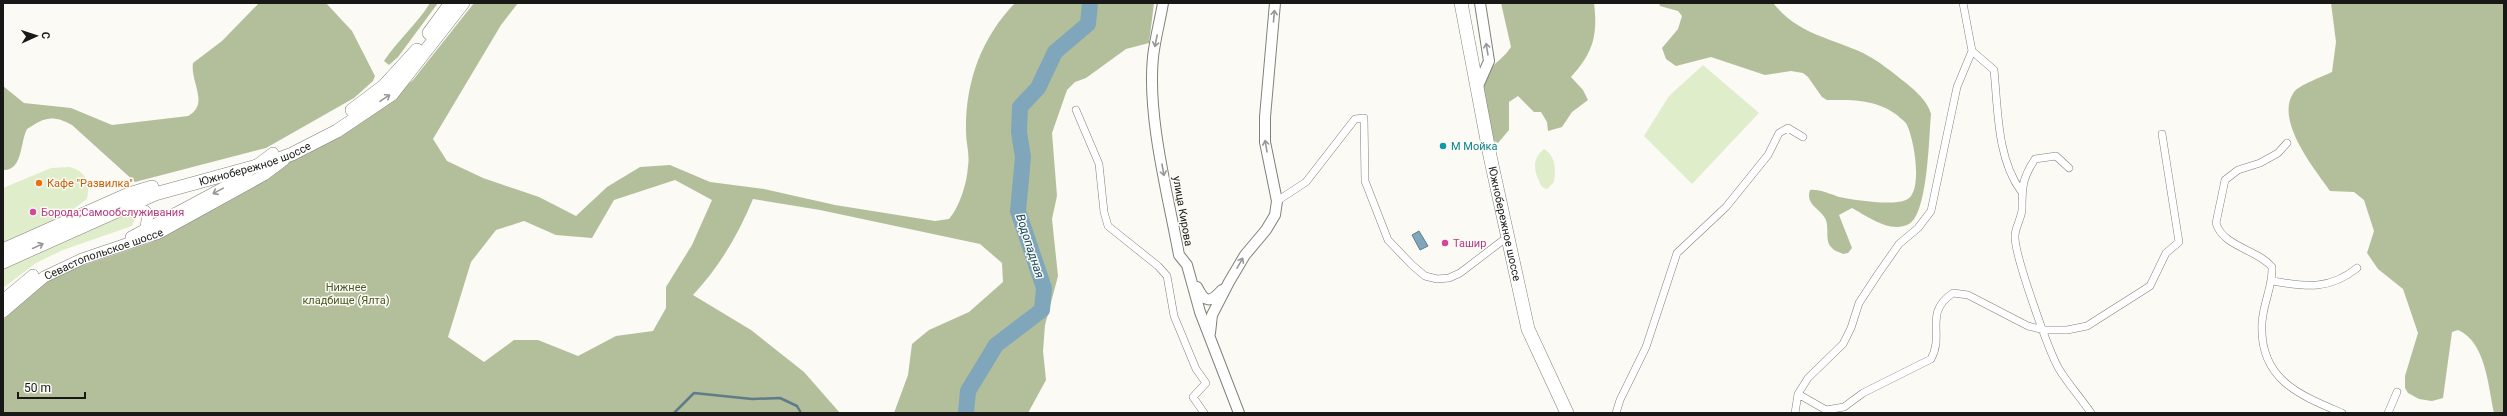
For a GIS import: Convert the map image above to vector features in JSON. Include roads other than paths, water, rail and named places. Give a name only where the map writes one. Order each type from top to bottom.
[{"type":"highway","name":"Южнобережное шоссе","points":[[3,262],[114,208],[149,188],[238,165],[273,153],[335,123],[368,99],[415,52],[451,3]]},
{"type":"highway","name":"Южнобережное шоссе","points":[[3,250],[155,194],[292,154],[337,131],[392,94],[463,3]]},
{"type":"highway","name":"Южнобережное шоссе","points":[[1455,3],[1466,54],[1484,160],[1522,333],[1559,413]]},
{"type":"highway","name":"Южнобережное шоссе","points":[[1461,3],[1478,86],[1490,156],[1528,329],[1568,413]]},
{"type":"main road","name":"улица Кирова","points":[[1163,3],[1153,58],[1154,104],[1158,142],[1179,255],[1187,265],[1210,337],[1239,413]]},
{"type":"main road","points":[[1210,337],[1212,315],[1229,282],[1245,255],[1266,230],[1275,215],[1277,201],[1265,142],[1265,117],[1275,3]]},
{"type":"main road","points":[[1478,86],[1489,61],[1480,3]]},
{"type":"main road","name":"Севастопольское шоссе","points":[[3,312],[44,277],[82,259],[140,235],[234,182],[273,153]]},
{"type":"main road","name":"Севастопольское шоссе","points":[[3,300],[26,280],[53,264],[140,235],[164,230],[250,182],[292,154]]},
{"type":"main road","points":[[114,208],[140,212],[144,220],[140,235]]},
{"type":"main road","points":[[1187,265],[1202,297],[1208,300],[1214,298],[1229,282]]},
{"type":"street","points":[[1795,413],[1798,394],[1808,378],[1843,344],[1851,328],[1859,303],[1899,244],[1918,228],[1931,210],[1957,87],[1972,51],[1963,3]]},
{"type":"street","points":[[1972,51],[1994,70],[2004,151],[2011,178],[2021,191]]},
{"type":"street","points":[[1076,110],[1100,164],[1104,212],[1108,226],[1158,266],[1167,276],[1174,316],[1196,369],[1206,383],[1193,397],[1204,413]]},
{"type":"street","points":[[1277,201],[1306,182],[1355,119],[1364,118],[1365,181],[1388,240],[1412,265],[1425,276],[1437,279],[1449,278],[1460,273],[1502,241]]},
{"type":"street","points":[[1616,413],[1620,400],[1646,347],[1677,253],[1726,207],[1768,155],[1779,133],[1788,128],[1803,137]]},
{"type":"street","points":[[1798,394],[1826,410],[1844,407],[1863,393],[1930,359],[1936,350],[1936,312],[1942,300],[1952,293],[1968,295],[2028,326],[2044,330],[2067,330],[2087,326],[2150,286],[2166,253],[2179,242],[2162,134]]},
{"type":"street","points":[[2287,143],[2278,153],[2260,163],[2238,170],[2225,180],[2216,223],[2218,230],[2230,241],[2266,260],[2272,267],[2273,280],[2266,297],[2262,324],[2265,351],[2281,381],[2302,396],[2342,413]]},
{"type":"street","points":[[2069,168],[2056,156],[2035,159],[2026,173],[2021,191],[2022,212],[2015,236],[2016,246],[2044,330],[2059,368],[2091,413]]},
{"type":"street","points":[[2273,280],[2298,285],[2331,284],[2343,279],[2357,268]]},
{"type":"street","points":[[2388,413],[2397,392]]},
{"type":"water","points":[[1419,231],[1428,246],[1420,250],[1412,235]]},
{"type":"waterway","name":"Водопадная","points":[[966,413],[968,391],[996,345],[1042,310],[1044,288],[1018,211],[1023,157],[1019,132],[1020,107],[1038,88],[1055,52],[1088,24],[1090,3]]},
{"type":"waterway","points":[[674,413],[694,393],[752,399],[780,398],[797,406],[801,413]]},
{"type":"place","name":"М Мойка","points":[[1443,146]]},
{"type":"place","name":"Кафе \"Развилка\"","points":[[39,183]]},
{"type":"place","name":"Борода;Самообслуживания","points":[[33,212]]},
{"type":"place","name":"Ташир","points":[[1445,243]]},
{"type":"park label","name":"Нижнее кладбище (Ялта)","points":[[346,293]]}]
